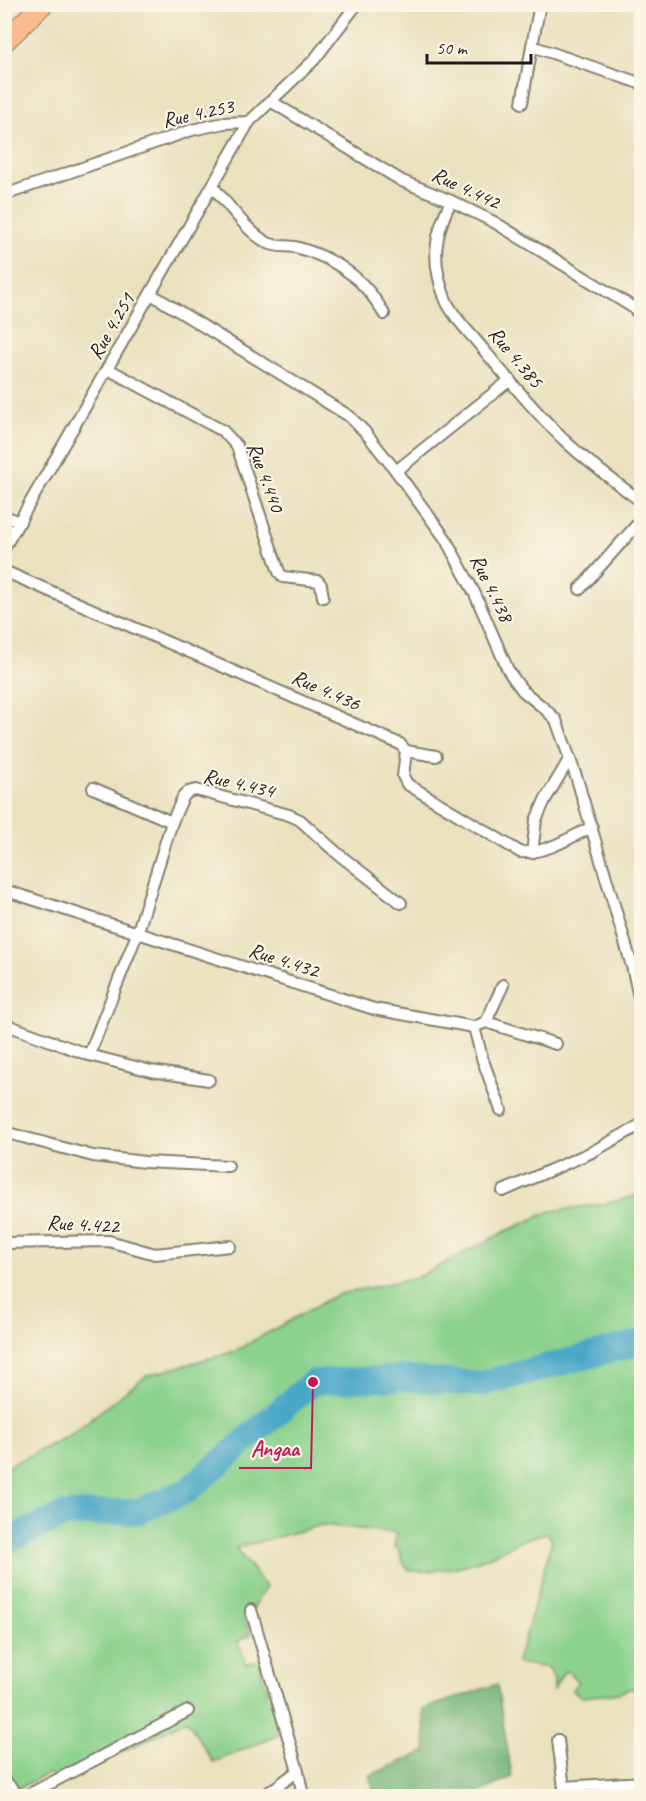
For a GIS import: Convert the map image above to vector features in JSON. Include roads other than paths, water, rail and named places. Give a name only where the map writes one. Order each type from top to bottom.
[{"type":"highway","points":[[4,42],[43,4]]},
{"type":"street","name":"Rue 4.253","points":[[4,195],[192,130],[224,123],[249,122],[314,60],[357,4]]},
{"type":"street","points":[[522,103],[540,4]]},
{"type":"street","points":[[532,46],[642,84]]},
{"type":"street","name":"Rue 4.442","points":[[272,102],[402,181],[494,222],[639,312]]},
{"type":"street","name":"Rue 4.251","points":[[4,548],[249,122]]},
{"type":"street","points":[[213,188],[259,238],[270,245],[296,247],[340,265],[375,298],[384,314]]},
{"type":"street","name":"Rue 4.385","points":[[451,201],[441,221],[435,242],[437,269],[446,300],[466,328],[563,439],[642,502]]},
{"type":"street","name":"Rue 4.438","points":[[151,294],[349,416],[396,471],[445,538],[475,594],[508,670],[523,691],[556,720],[637,963],[642,1010]]},
{"type":"street","points":[[639,312],[642,299]]},
{"type":"street","name":"Rue 4.440","points":[[108,369],[230,438],[237,446],[279,572],[283,577],[318,581],[323,597]]},
{"type":"street","points":[[396,471],[510,380]]},
{"type":"street","points":[[4,516],[20,522]]},
{"type":"street","points":[[580,589],[642,519]]},
{"type":"street","name":"Rue 4.436","points":[[4,571],[399,744],[406,752]]},
{"type":"street","points":[[436,756],[406,752],[403,776],[407,784],[509,847],[520,852],[532,853],[547,849],[592,827]]},
{"type":"street","points":[[532,853],[536,820],[544,800],[570,758]]},
{"type":"street","points":[[93,788],[171,822]]},
{"type":"street","name":"Rue 4.434","points":[[89,1055],[137,934],[171,822],[183,797],[188,792],[196,790],[300,820],[337,853],[401,903]]},
{"type":"street","name":"Rue 4.432","points":[[4,891],[374,1009],[474,1027]]},
{"type":"street","points":[[486,1022],[503,985]]},
{"type":"street","points":[[501,1110],[482,1058],[474,1027],[486,1022],[556,1044]]},
{"type":"street","points":[[4,1024],[89,1055],[151,1071],[209,1080]]},
{"type":"street","points":[[503,1191],[592,1152],[642,1124]]},
{"type":"street","points":[[4,1132],[93,1156],[146,1162],[228,1166]]},
{"type":"street","name":"Rue 4.422","points":[[4,1244],[109,1241],[155,1254],[230,1245]]},
{"type":"street","points":[[251,1610],[298,1771],[303,1797]]},
{"type":"street","points":[[26,1797],[189,1711]]},
{"type":"street","points":[[558,1740],[564,1792],[642,1782]]},
{"type":"street","points":[[264,1797],[298,1771]]},
{"type":"street","points":[[4,1780],[19,1797]]},
{"type":"waterway","points":[[4,1542],[64,1515],[139,1511],[187,1491],[313,1382],[400,1378],[480,1384],[642,1342]]},
{"type":"place","name":"Angaa","points":[[313,1382]]}]
